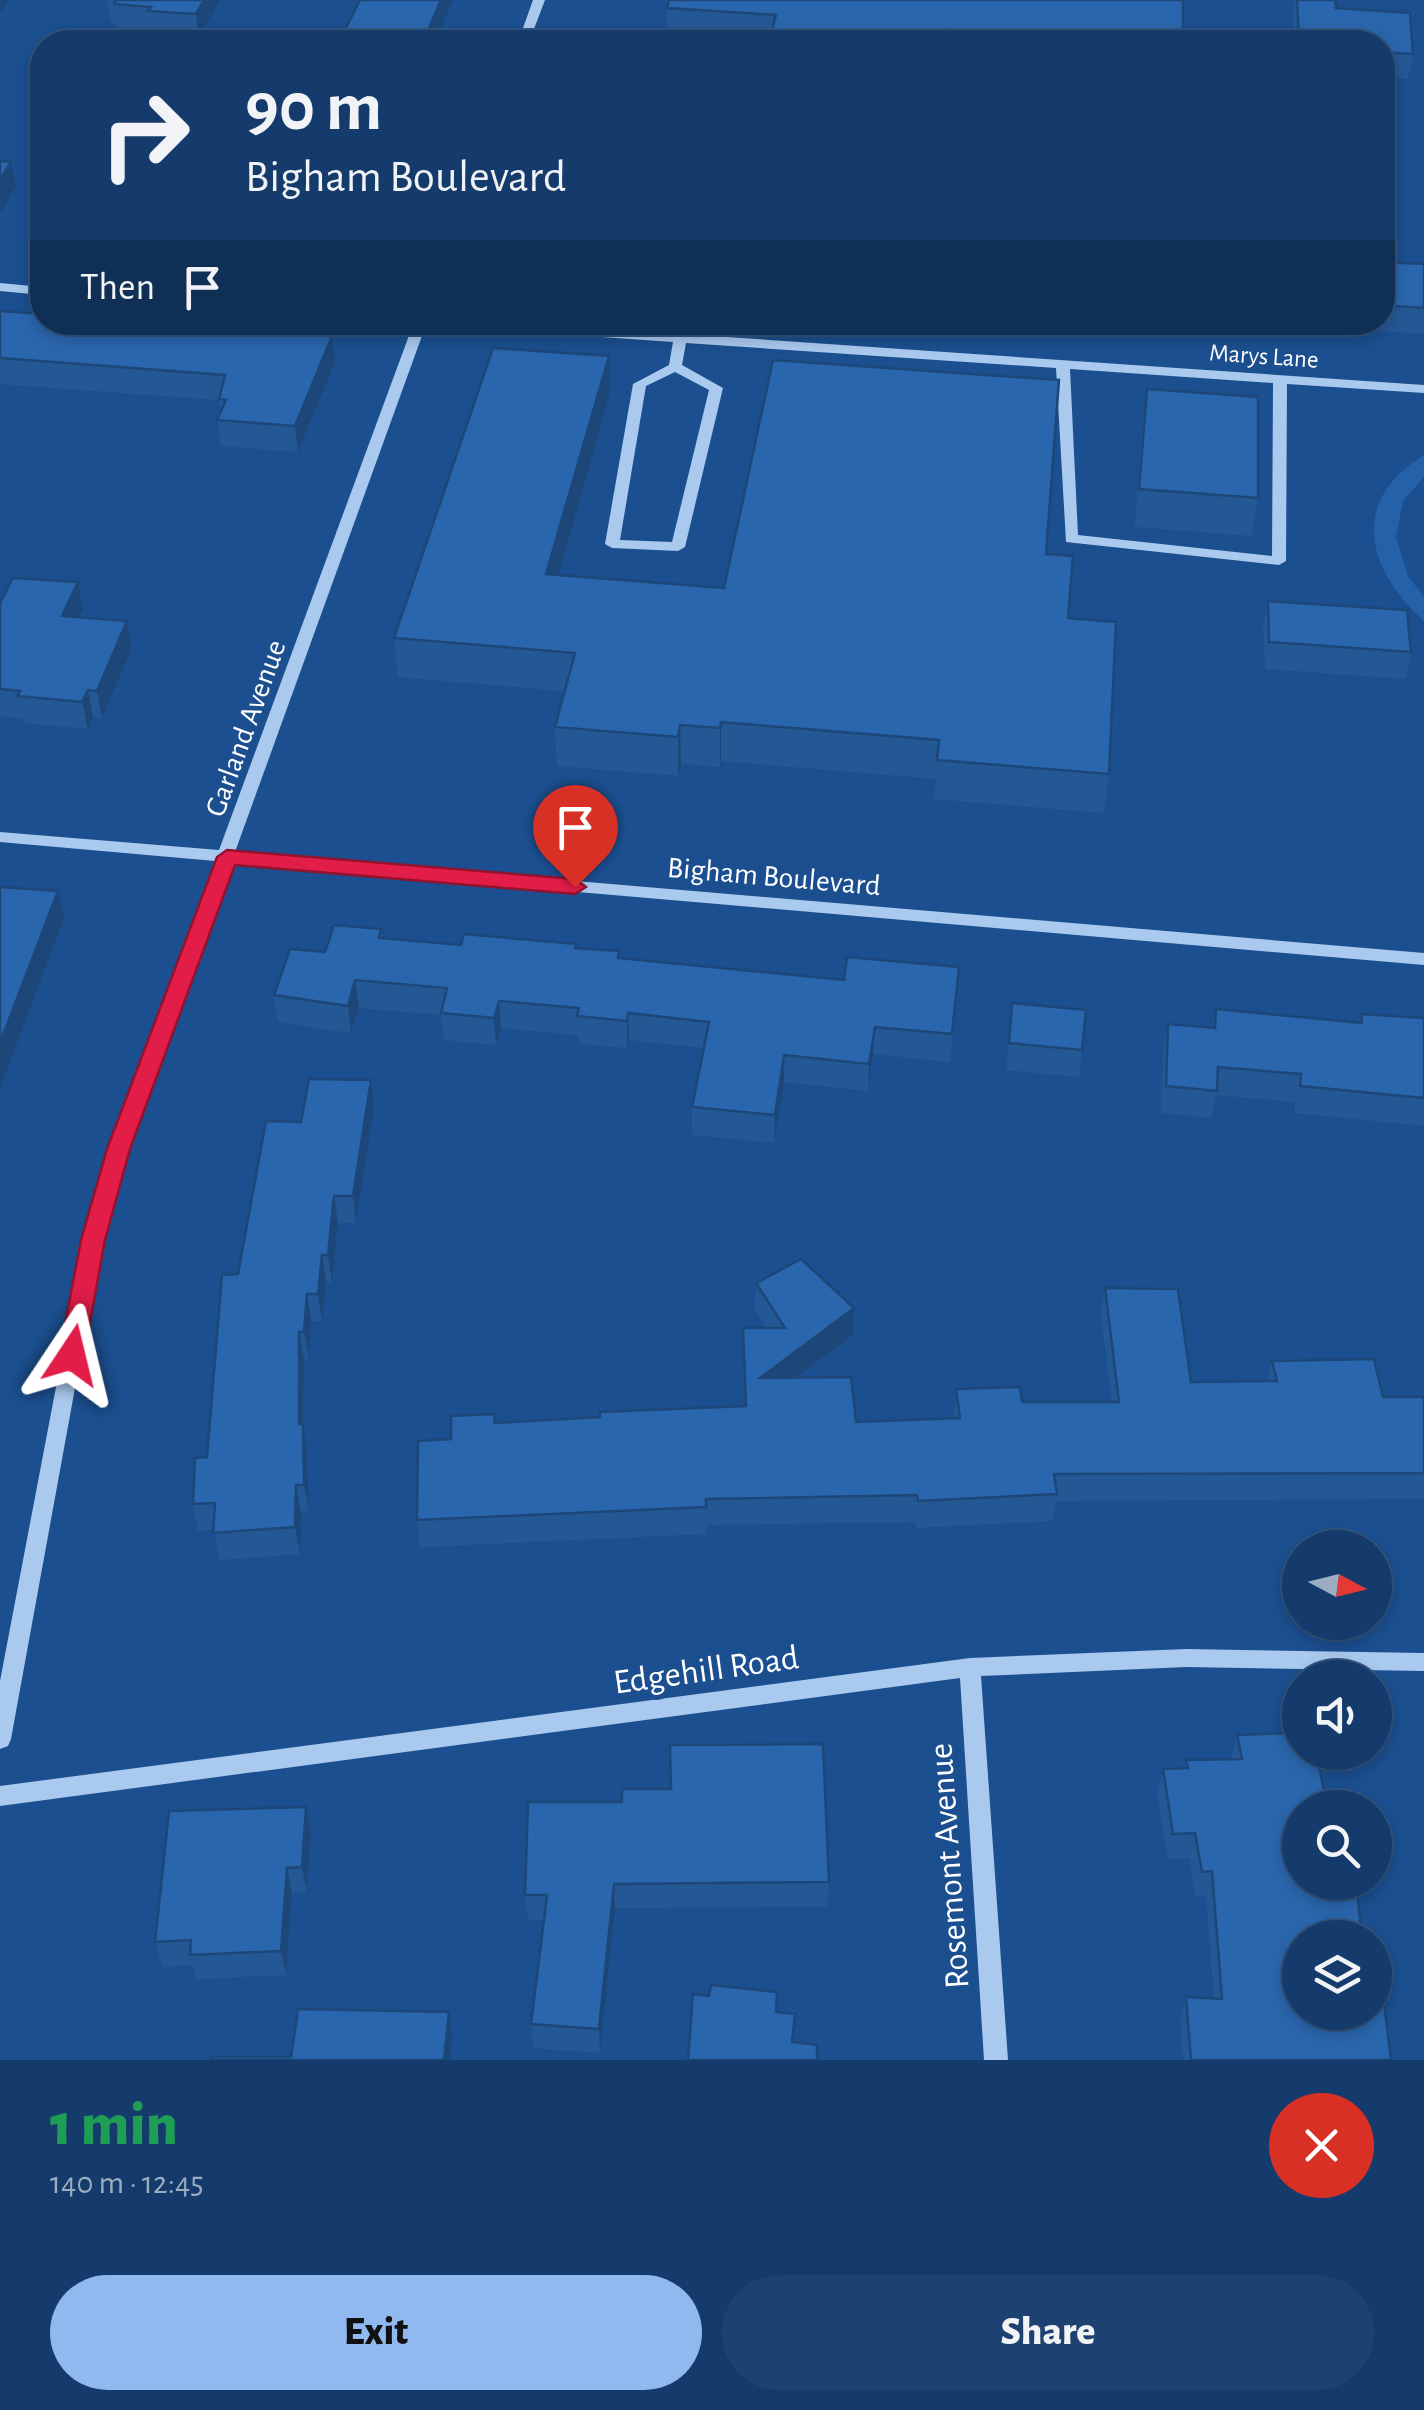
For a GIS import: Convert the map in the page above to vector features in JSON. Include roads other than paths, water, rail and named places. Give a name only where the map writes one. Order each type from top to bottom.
[{"type":"street","points":[[527,30],[538,0]]},
{"type":"street","points":[[0,288],[30,290]]},
{"type":"street","name":"Garland Avenue","points":[[0,1739],[93,1240],[118,1149],[416,335]]},
{"type":"street","name":"Marys Lane","points":[[605,335],[1424,389]]},
{"type":"street","points":[[675,366],[680,341]]},
{"type":"street","points":[[1063,365],[1070,539],[1280,561],[1280,379]]},
{"type":"street","points":[[675,366],[716,388],[678,547],[612,544],[640,384],[675,366]]},
{"type":"street","name":"Bigham Boulevard","points":[[0,837],[1424,960]]},
{"type":"street","name":"Edgehill Road","points":[[0,1796],[970,1666],[1186,1658],[1424,1662]]},
{"type":"street","name":"Rosemont Avenue","points":[[970,1666],[996,2060]]}]
